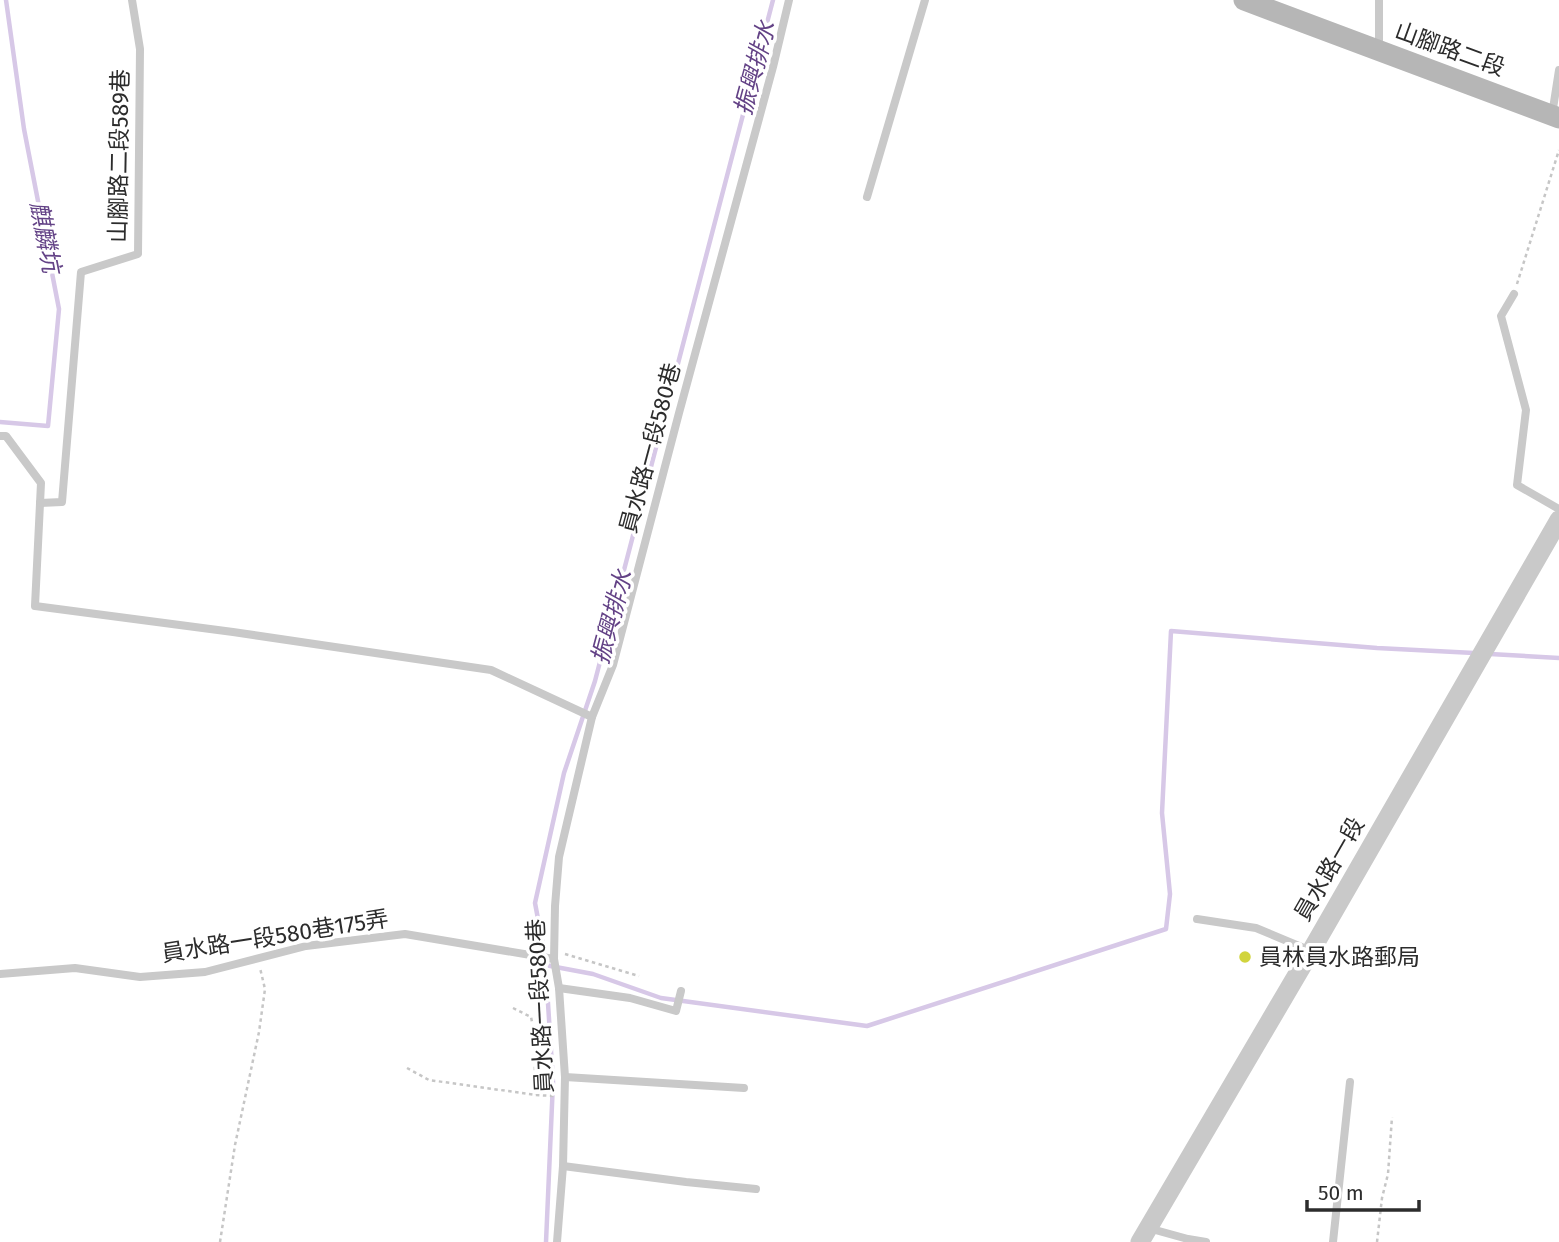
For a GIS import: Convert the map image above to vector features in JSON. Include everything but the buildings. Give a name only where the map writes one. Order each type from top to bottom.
[{"type":"main road","name":"山腳路二段","points":[[1244,0],[1556,117]]},
{"type":"street","name":"員水路一段","points":[[1144,1235],[1559,520]]},
{"type":"lane","name":"山腳路二段589巷","points":[[40,503],[62,502],[81,272],[138,254],[140,49],[132,0]]},
{"type":"lane","name":"員水路一段580巷","points":[[557,1242],[565,1096],[559,988],[554,955],[559,857],[592,717],[613,664],[789,0]]},
{"type":"lane","points":[[867,197],[925,0]]},
{"type":"lane","points":[[1379,0],[1379,51]]},
{"type":"lane","points":[[1556,117],[1559,70]]},
{"type":"lane","points":[[1514,294],[1501,316],[1525,410],[1517,485],[1559,509]]},
{"type":"lane","points":[[0,436],[6,436],[41,482],[35,606],[491,670],[592,717]]},
{"type":"lane","points":[[1197,919],[1256,928],[1311,951]]},
{"type":"lane","name":"員水路一段580巷175弄","points":[[0,974],[75,968],[140,977],[205,972],[306,946],[405,934],[554,955]]},
{"type":"lane","points":[[559,988],[630,998],[676,1011],[681,991]]},
{"type":"lane","points":[[565,1077],[744,1088]]},
{"type":"lane","points":[[1333,1242],[1350,1082]]},
{"type":"lane","points":[[563,1166],[756,1189]]},
{"type":"lane","points":[[1144,1235],[1206,1242]]},
{"type":"path","points":[[1514,294],[1559,150]]},
{"type":"path","points":[[554,955],[639,976]]},
{"type":"path","points":[[220,1242],[235,1145],[265,989],[258,958]]},
{"type":"path","points":[[513,1008],[531,1017],[536,1095]]},
{"type":"path","points":[[407,1068],[429,1080],[536,1095],[565,1096]]},
{"type":"path","points":[[1377,1242],[1388,1174],[1392,1117]]},
{"type":"waterway","name":"麒麟坑","points":[[0,422],[48,426],[59,309],[24,129],[6,0]]},
{"type":"waterway","name":"振興排水","points":[[546,1242],[553,1082],[545,956],[535,903],[564,773],[595,681],[773,0]]},
{"type":"waterway","points":[[545,965],[593,974],[661,998],[867,1026],[1166,929],[1170,894],[1162,813],[1171,631],[1474,653]]},
{"type":"waterway","points":[[1490,654],[1559,658]]},
{"type":"place","name":"員林員水路郵局","points":[[1245,957]]}]
